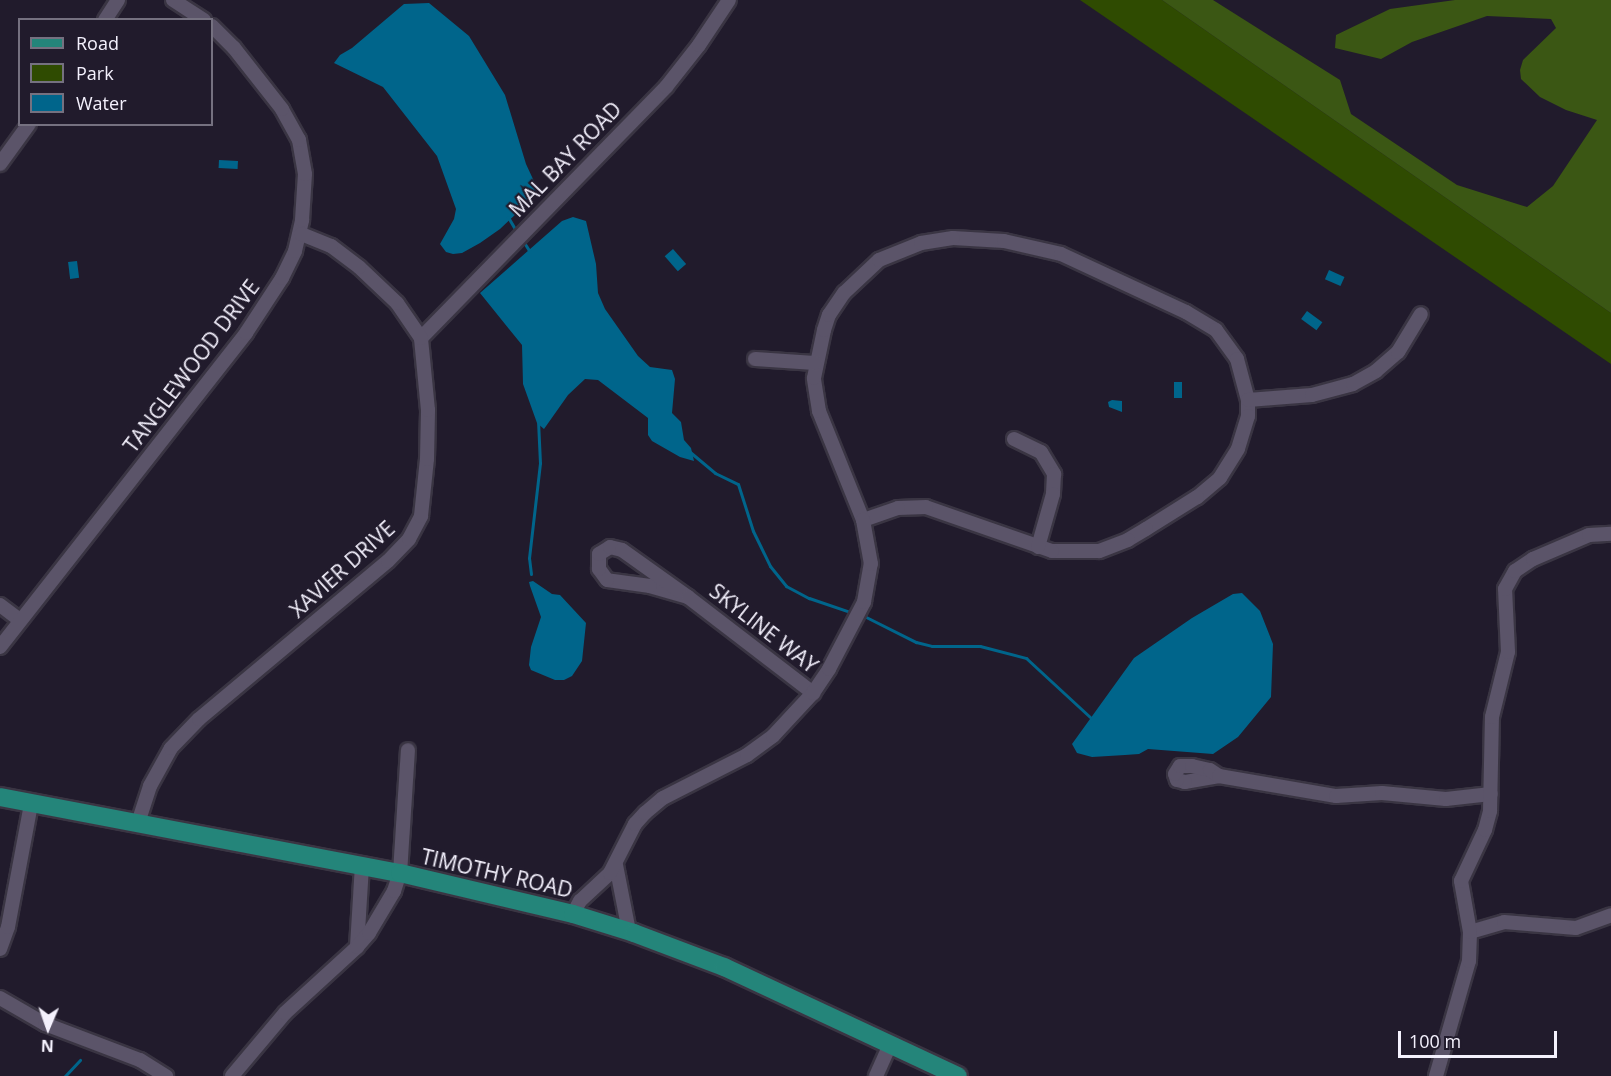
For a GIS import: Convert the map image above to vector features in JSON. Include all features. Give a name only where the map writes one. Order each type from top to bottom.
[{"type":"main road","name":"TIMOTHY ROAD","points":[[0,797],[400,873],[573,914],[629,931],[724,967],[958,1076]]},
{"type":"street","points":[[106,18],[118,0]]},
{"type":"street","points":[[173,0],[201,18]]},
{"type":"street","name":"MAL BAY ROAD","points":[[421,338],[666,87],[699,45],[729,0]]},
{"type":"street","name":"TANGLEWOOD DRIVE","points":[[0,647],[246,333],[282,278],[301,234],[305,174],[299,140],[282,109],[234,48],[213,27]]},
{"type":"street","points":[[0,164],[28,126]]},
{"type":"street","name":"XAVIER DRIVE","points":[[138,824],[159,766],[185,733],[388,561],[416,528],[424,494],[427,459],[427,386],[421,338],[398,303],[359,267],[331,246],[301,234]]},
{"type":"street","points":[[573,914],[580,901],[616,865],[631,832],[645,813],[663,798],[729,765],[773,736],[813,693],[834,661],[864,602],[871,564],[863,520],[819,411],[814,378],[815,363],[824,330],[837,303],[866,270],[892,253],[937,240],[994,240],[1061,255],[1202,320],[1227,342],[1237,359],[1248,400],[1244,433],[1231,465],[1197,497],[1114,546],[1099,551],[1066,553],[1038,547],[926,507],[898,508],[863,520]]},
{"type":"street","points":[[1248,400],[1312,395],[1353,384],[1376,370],[1398,352],[1421,314]]},
{"type":"street","points":[[755,359],[815,363]]},
{"type":"street","points":[[1014,439],[1041,452],[1054,474],[1053,494],[1038,547]]},
{"type":"street","points":[[1436,1076],[1462,990],[1468,961],[1470,932],[1461,881],[1489,820],[1492,717],[1507,664],[1509,639],[1504,598],[1509,578],[1533,559],[1580,538],[1601,533],[1611,534]]},
{"type":"street","name":"SKYLINE WAY","points":[[688,597],[650,586],[607,580],[599,569],[599,555],[610,547],[622,550],[688,597],[813,693]]},
{"type":"street","points":[[0,604],[20,620]]},
{"type":"street","points":[[231,1076],[285,1013],[357,947],[369,933],[394,891],[400,873],[408,750]]},
{"type":"street","points":[[1219,776],[1336,796],[1382,792],[1446,799],[1491,794]]},
{"type":"street","points":[[0,949],[8,927],[31,804]]},
{"type":"street","points":[[616,865],[629,931]]},
{"type":"street","points":[[357,947],[362,866]]},
{"type":"street","points":[[1470,932],[1504,921],[1576,928],[1611,915]]},
{"type":"street","points":[[0,998],[45,1024],[140,1060],[166,1076]]},
{"type":"street","points":[[876,1076],[890,1045]]},
{"type":"green space","points":[[1080,0],[1162,0],[1611,313],[1611,364]]},
{"type":"green space","points":[[1162,0],[1213,0],[1340,80],[1351,114],[1457,185],[1527,207],[1553,186],[1597,120],[1566,110],[1540,97],[1521,79],[1520,70],[1523,60],[1556,28],[1551,19],[1487,16],[1412,42],[1381,59],[1335,48],[1336,35],[1390,9],[1455,0],[1611,0],[1611,313]]},
{"type":"water","points":[[429,3],[469,36],[505,95],[526,164],[539,192],[500,229],[462,253],[446,252],[440,244],[454,219],[456,209],[437,156],[383,87],[334,63],[340,55],[352,48],[404,4]]},
{"type":"water","points":[[219,160],[238,161],[238,169],[219,168]]},
{"type":"water","points":[[573,217],[586,221],[596,264],[598,293],[605,309],[638,356],[650,367],[672,370],[675,379],[672,413],[681,422],[684,440],[691,448],[694,461],[680,457],[652,441],[648,435],[648,418],[598,380],[585,379],[568,395],[544,429],[537,423],[523,384],[522,345],[480,293],[562,221]]},
{"type":"water","points":[[673,249],[686,264],[678,271],[665,256]]},
{"type":"water","points":[[77,261],[79,278],[70,279],[68,262]]},
{"type":"water","points":[[1329,270],[1345,277],[1340,286],[1325,279]]},
{"type":"water","points":[[1307,311],[1322,322],[1316,330],[1301,319]]},
{"type":"water","points":[[1174,382],[1182,382],[1182,398],[1174,398]]},
{"type":"water","points":[[1122,401],[1122,412],[1109,407],[1108,402]]},
{"type":"water","points":[[533,581],[552,594],[560,595],[586,623],[582,661],[572,676],[564,680],[555,680],[531,670],[529,665],[531,647],[541,617],[529,582]]},
{"type":"water","points":[[1242,593],[1260,611],[1273,644],[1271,697],[1238,737],[1213,754],[1148,749],[1139,754],[1092,757],[1077,753],[1072,744],[1134,658],[1192,618],[1233,594]]},
{"type":"waterway","points":[[508,217],[515,229]]},
{"type":"waterway","points":[[525,244],[530,252]]},
{"type":"waterway","points":[[531,574],[529,558],[540,463],[538,420]]},
{"type":"waterway","points":[[690,452],[715,473],[738,484],[753,531],[770,566],[786,586],[809,598],[850,612]]},
{"type":"waterway","points":[[866,617],[916,642],[932,646],[980,646],[1026,658],[1090,717]]},
{"type":"waterway","points":[[65,1076],[80,1060]]}]
